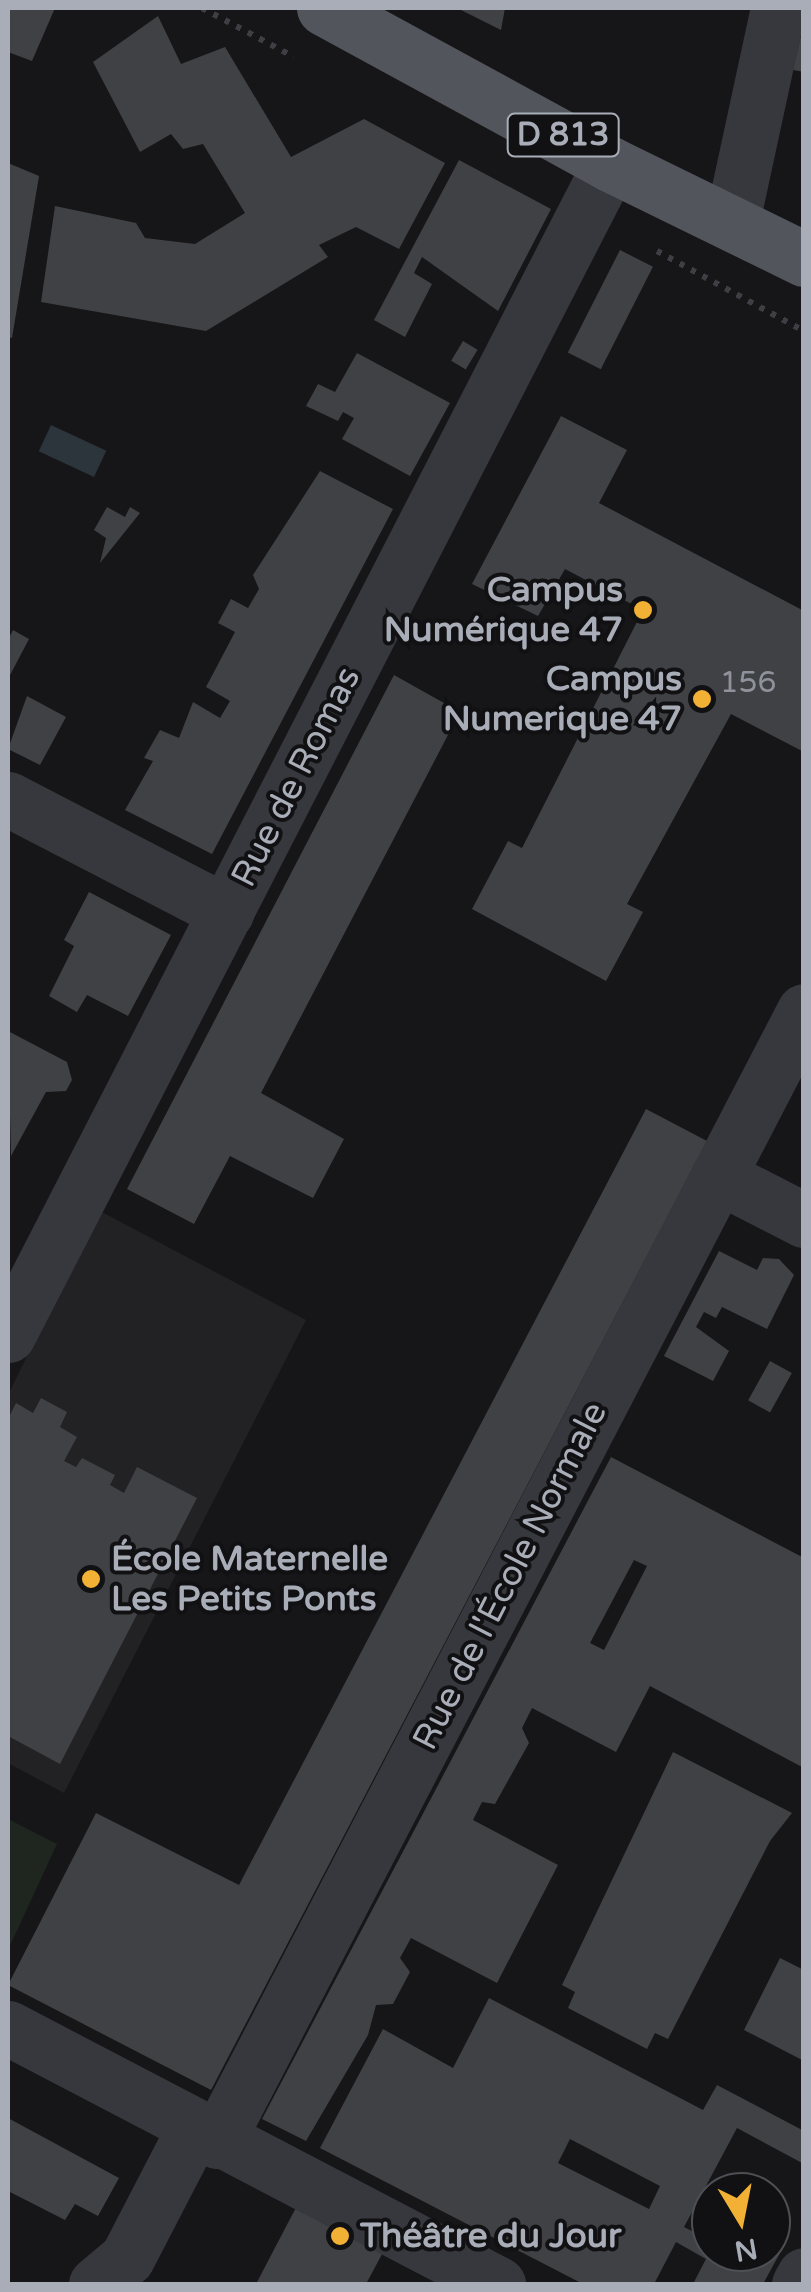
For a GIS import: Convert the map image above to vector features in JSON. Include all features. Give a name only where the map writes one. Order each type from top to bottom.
[{"type":"main road","name":"D 813","points":[[324,8],[610,164],[804,259]]},
{"type":"street","points":[[732,221],[778,8]]},
{"type":"street","name":"Rue de Romas","points":[[8,1336],[610,164]]},
{"type":"street","points":[[8,798],[226,912]]},
{"type":"street","name":"Rue de l'École Normale","points":[[96,2284],[126,2258],[206,2135],[804,1012]]},
{"type":"street","points":[[718,1176],[804,1220]]},
{"type":"street","points":[[8,2028],[206,2135],[411,2265],[498,2284]]},
{"type":"street","points":[[798,2284],[804,2275]]},
{"type":"shaded area","points":[[51,425],[106,451],[94,477],[39,451]]},
{"type":"shaded area","name":"École Maternelle Les Petits Ponts","points":[[98,1210],[306,1320],[64,1793],[8,1763],[8,1395]]},
{"type":"shaded area","points":[[8,1819],[57,1844],[8,1950]]},
{"type":"building","points":[[8,8],[55,8],[32,61],[8,52]]},
{"type":"building","points":[[457,8],[505,8],[501,30]]},
{"type":"building","points":[[158,16],[181,64],[225,47],[291,157],[364,119],[445,163],[399,249],[356,227],[319,245],[328,257],[206,331],[41,302],[55,206],[136,223],[145,238],[195,244],[245,213],[203,144],[183,149],[171,134],[140,152],[93,62]]},
{"type":"building","points":[[804,30],[804,72],[793,70]]},
{"type":"building","points":[[459,160],[551,209],[498,311],[422,257],[414,273],[432,284],[405,337],[374,320]]},
{"type":"building","points":[[8,163],[39,176],[12,338],[8,337]]},
{"type":"building","points":[[620,250],[653,267],[601,369],[568,352]]},
{"type":"building","points":[[463,341],[478,350],[466,369],[451,361]]},
{"type":"building","points":[[357,353],[450,403],[410,476],[342,439],[354,418],[343,412],[338,421],[306,406],[318,384],[335,392]]},
{"type":"building","name":"Campus Numerique 47","points":[[561,416],[627,450],[599,503],[804,611],[804,752],[731,714],[627,904],[643,912],[606,981],[472,909],[508,841],[522,848],[643,610],[565,569],[538,616],[472,584]]},
{"type":"building","points":[[320,471],[393,509],[212,854],[125,810],[153,761],[144,758],[160,730],[179,738],[193,702],[220,718],[230,701],[206,687],[235,632],[218,623],[231,599],[248,608],[259,589],[253,575]]},
{"type":"building","points":[[107,507],[125,517],[130,507],[140,513],[100,563],[106,538],[94,530]]},
{"type":"building","points":[[13,630],[29,639],[8,679],[8,640]]},
{"type":"building","points":[[394,675],[460,712],[261,1093],[344,1139],[313,1198],[230,1156],[194,1224],[127,1189]]},
{"type":"building","points":[[27,696],[66,717],[40,765],[8,749]]},
{"type":"building","points":[[89,892],[171,935],[128,1016],[87,995],[77,1012],[49,996],[74,946],[64,940]]},
{"type":"building","points":[[8,1031],[67,1062],[72,1080],[66,1091],[46,1092],[11,1156]]},
{"type":"building","points":[[646,1109],[707,1141],[211,2090],[8,1985],[96,1813],[239,1885]]},
{"type":"building","points":[[719,1251],[757,1270],[763,1258],[779,1259],[794,1275],[767,1329],[722,1307],[716,1318],[704,1312],[696,1327],[729,1351],[713,1381],[664,1356]]},
{"type":"building","points":[[770,1361],[792,1373],[770,1412],[748,1400]]},
{"type":"building","points":[[41,1398],[67,1412],[60,1427],[77,1437],[64,1461],[76,1467],[82,1458],[115,1475],[110,1485],[124,1493],[137,1467],[197,1498],[60,1764],[8,1736],[8,1419],[16,1403],[33,1413]]},
{"type":"building","points":[[611,1457],[804,1558],[804,1768],[650,1686],[616,1752],[532,1708],[522,1728],[529,1743],[495,1804],[482,1802],[473,1820],[558,1865],[497,1983],[411,1938],[400,1958],[410,1972],[393,2004],[376,2005],[368,2035],[306,2141],[262,2119]],"holes":[[[634,1560],[647,1566],[604,1650],[590,1643]]]},
{"type":"building","points":[[673,1752],[792,1813],[770,1841],[668,2039],[655,2033],[647,2049],[568,2008],[575,1992],[562,1985]]},
{"type":"building","points":[[780,1958],[804,1970],[804,2061],[744,2030]]},
{"type":"building","points":[[489,1998],[703,2110],[717,2085],[804,2131],[804,2164],[737,2128],[713,2172],[691,2172],[691,2214],[684,2227],[691,2231],[691,2250],[676,2242],[654,2284],[583,2284],[320,2148],[383,2029],[453,2068]],"holes":[[[570,2139],[660,2186],[649,2209],[558,2163]]]},
{"type":"building","points":[[8,2118],[119,2178],[98,2216],[75,2204],[65,2220],[8,2191]]},
{"type":"building","points":[[301,2198],[388,2243],[366,2284],[256,2284]]},
{"type":"building","points":[[699,2272],[770,2272],[763,2284],[693,2284]]},
{"type":"place","name":"Campus Numérique 47","points":[[643,610]]},
{"type":"place","name":"Campus Numerique 47","points":[[702,699]]},
{"type":"place","name":"École Maternelle Les Petits Ponts","points":[[91,1579]]},
{"type":"place","name":"Théâtre du Jour","points":[[340,2236]]}]
